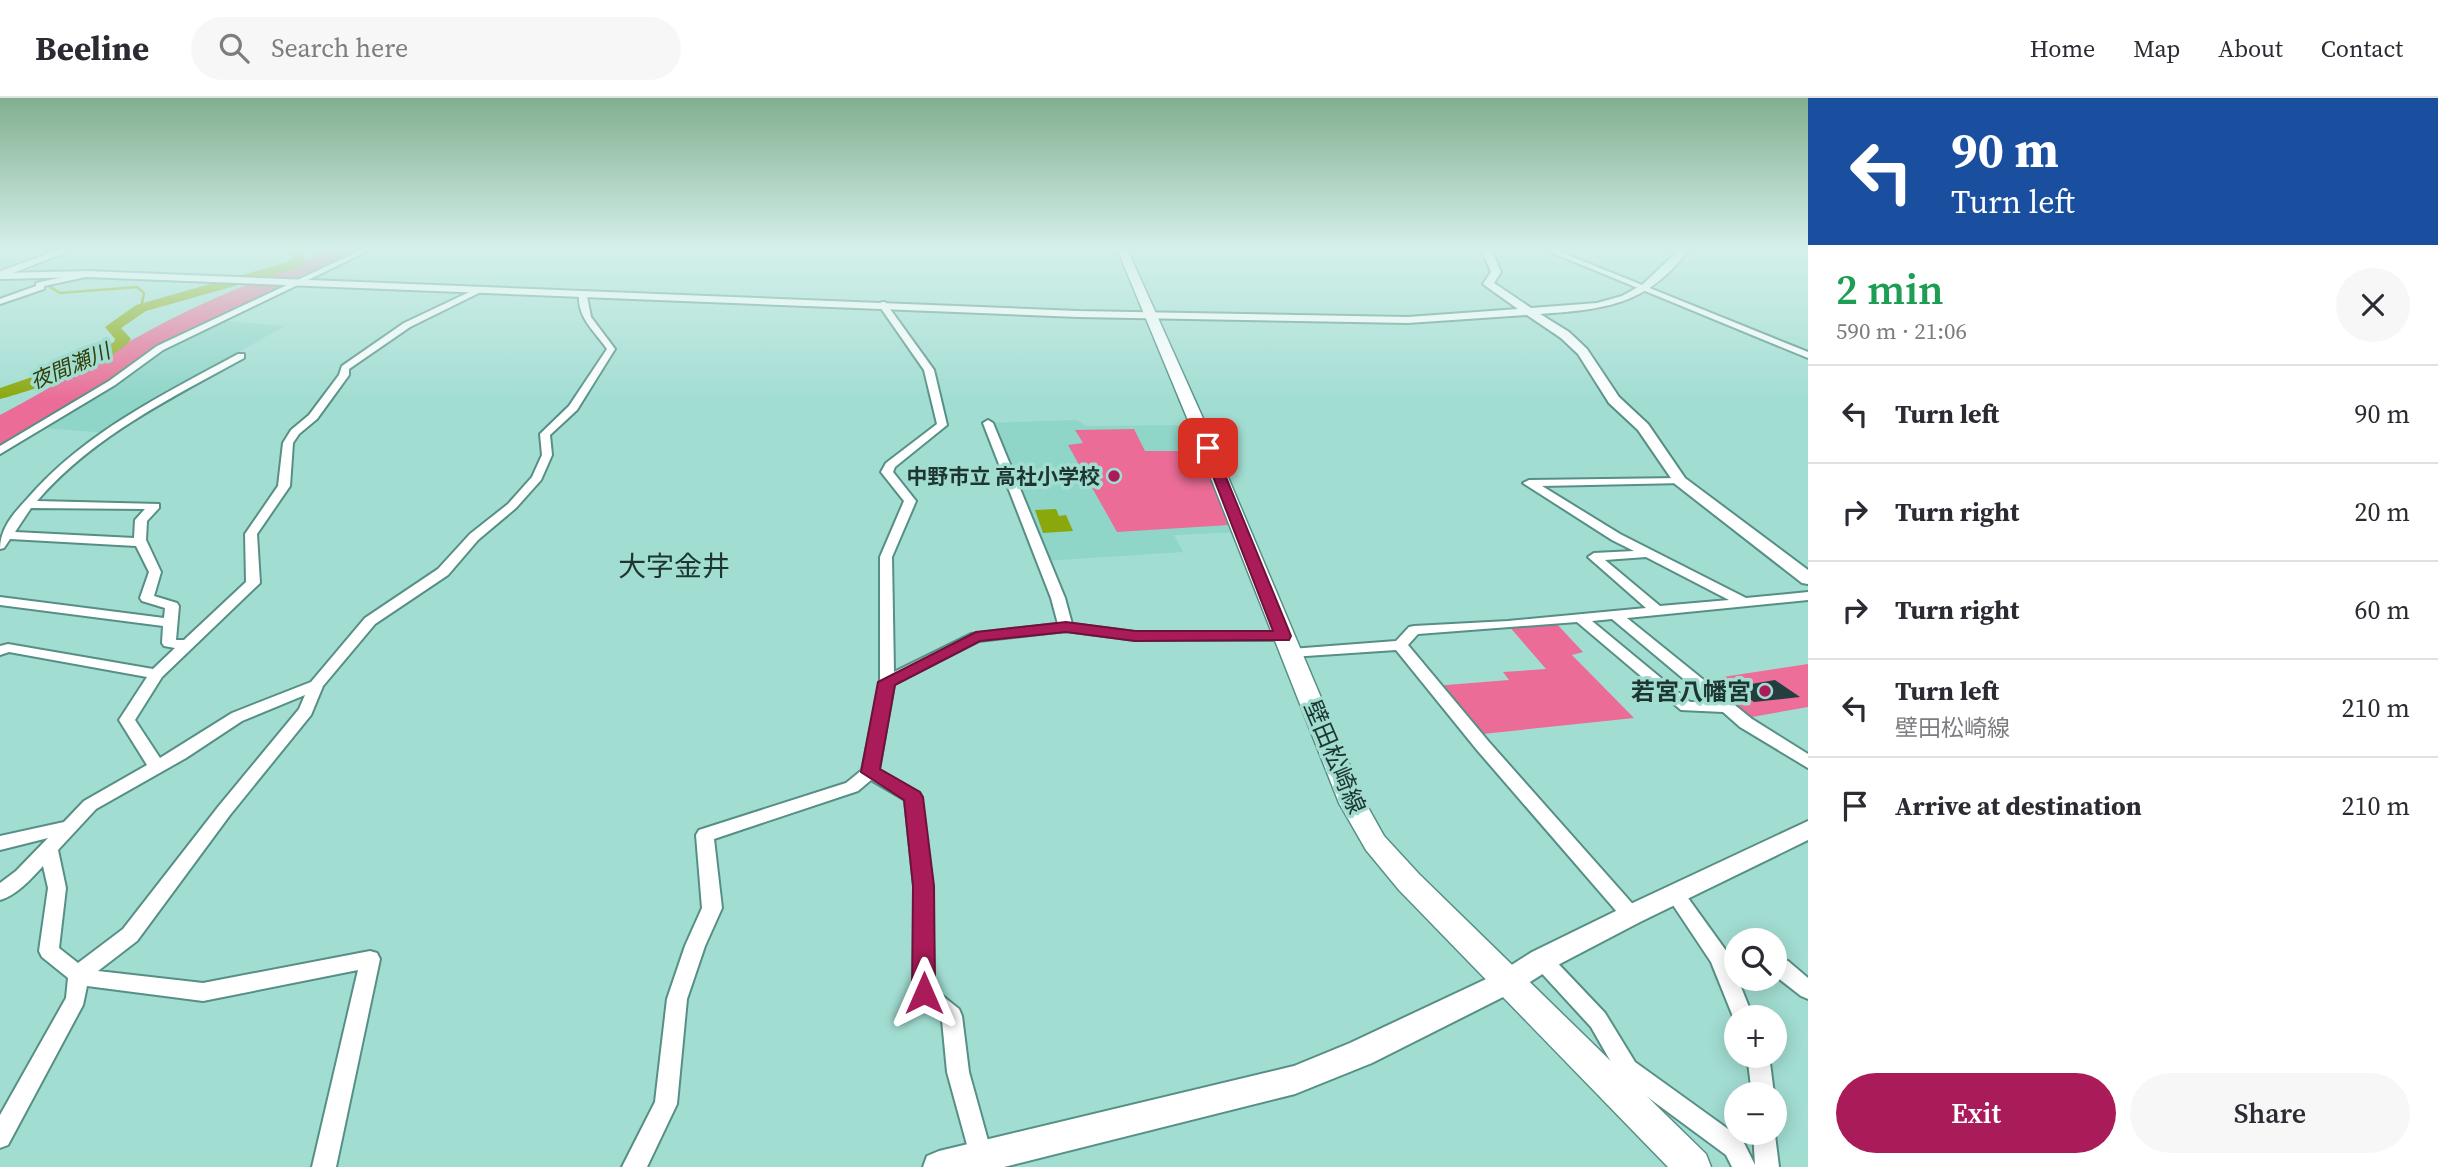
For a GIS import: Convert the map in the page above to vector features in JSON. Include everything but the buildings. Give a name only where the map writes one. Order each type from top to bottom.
[{"type":"main road","name":"壁田松崎線","points":[[1144,301],[1198,425],[1352,803],[1375,843],[1409,882],[1693,1167]]},
{"type":"street","points":[[0,451],[112,383],[160,348],[258,301]]},
{"type":"street","points":[[156,767],[127,720],[156,674],[253,583],[251,534],[284,486],[288,443],[295,432],[313,417],[344,375],[345,368],[392,333],[455,301]]},
{"type":"street","points":[[0,1136],[76,999],[78,975],[130,934],[224,811],[306,711],[316,685],[370,621],[443,572],[474,537],[512,506],[537,478],[547,455],[545,434],[573,408],[611,349],[602,334],[584,318],[582,301]]},
{"type":"street","points":[[797,301],[1150,316],[1443,320],[1597,306],[1617,301]]},
{"type":"street","points":[[1512,301],[1565,335],[1583,352],[1614,400],[1643,427],[1680,481],[1808,579]]},
{"type":"street","points":[[1674,301],[1808,355]]},
{"type":"street","points":[[634,1167],[666,1104],[677,999],[695,946],[712,908],[705,835],[852,787],[870,772],[887,682],[887,557],[910,501],[887,472],[890,465],[942,425],[929,370],[882,304]]},
{"type":"street","points":[[3,540],[29,504],[78,453],[158,401],[241,356]]},
{"type":"street","points":[[988,424],[1058,598],[1066,627]]},
{"type":"street","points":[[1680,481],[1529,482],[1647,554],[1745,603]]},
{"type":"street","points":[[29,504],[155,506],[141,520],[140,542],[155,572],[147,598],[172,606],[169,643],[188,645]]},
{"type":"street","points":[[3,540],[140,542]]},
{"type":"street","points":[[1647,554],[1594,557],[1658,611]]},
{"type":"street","points":[[887,682],[976,637],[1066,627],[1135,636],[1287,645],[1401,645],[1414,630],[1615,615],[1808,596]]},
{"type":"street","points":[[0,601],[170,623]]},
{"type":"street","points":[[1615,615],[1746,723],[1808,762]]},
{"type":"street","points":[[1580,618],[1686,707],[1727,707]]},
{"type":"street","points":[[1401,645],[1483,746],[1631,915]]},
{"type":"street","points":[[0,651],[8,648],[156,674]]},
{"type":"street","points":[[0,893],[23,876],[90,805],[237,717],[316,685]]},
{"type":"street","points":[[870,772],[913,797],[923,886],[924,993],[952,1016],[958,1072],[981,1155]]},
{"type":"street","points":[[0,843],[69,827]]},
{"type":"street","points":[[939,1167],[1295,1080],[1361,1053],[1509,981],[1542,960],[1631,915],[1676,896],[1808,830]]},
{"type":"street","points":[[49,849],[57,888],[49,951],[78,975],[105,981],[203,992],[370,959],[324,1167]]},
{"type":"street","points":[[1676,896],[1724,954]]},
{"type":"street","points":[[1542,960],[1598,1020],[1627,1069],[1734,1147],[1744,1167]]},
{"type":"street","points":[[1787,972],[1808,990]]},
{"type":"street","points":[[1766,1145],[1767,1167]]},
{"type":"shaded area","points":[[209,301],[259,301],[160,348],[112,383],[0,451],[0,415],[173,318]]},
{"type":"shaded area","points":[[217,320],[285,326],[235,354],[241,356],[109,433],[41,428],[135,364]]},
{"type":"shaded area","name":"中野市立 高社小学校","points":[[1077,420],[1086,426],[1198,425],[1242,532],[1174,535],[1183,552],[1043,561],[988,423]]},
{"type":"shaded area","points":[[1134,429],[1145,451],[1199,451],[1229,525],[1117,532],[1068,445],[1083,443],[1075,430]]},
{"type":"shaded area","points":[[1056,509],[1059,516],[1066,515],[1073,531],[1043,533],[1035,510]]},
{"type":"shaded area","points":[[1554,621],[1583,652],[1572,655],[1634,718],[1473,735],[1434,686],[1509,680],[1503,672],[1546,669],[1508,625]]},
{"type":"shaded area","points":[[1808,664],[1808,707],[1752,717],[1703,680]]},
{"type":"waterway","points":[[141,308],[142,301]]},
{"type":"waterway","name":"夜間瀬川","points":[[0,394],[70,369],[119,345],[123,339],[112,327],[141,308],[166,301]]},
{"type":"place","name":"中野市立 高社小学校","points":[[1114,476]]},
{"type":"place","name":"若宮八幡宮","points":[[1765,691]]},
{"type":"district","name":"大字金井","points":[[674,566]]},
{"type":"route","points":[[924,993],[923,886],[913,797],[870,772],[887,682],[976,637],[1066,627],[1079,631],[1135,636],[1283,636],[1208,448]]}]
